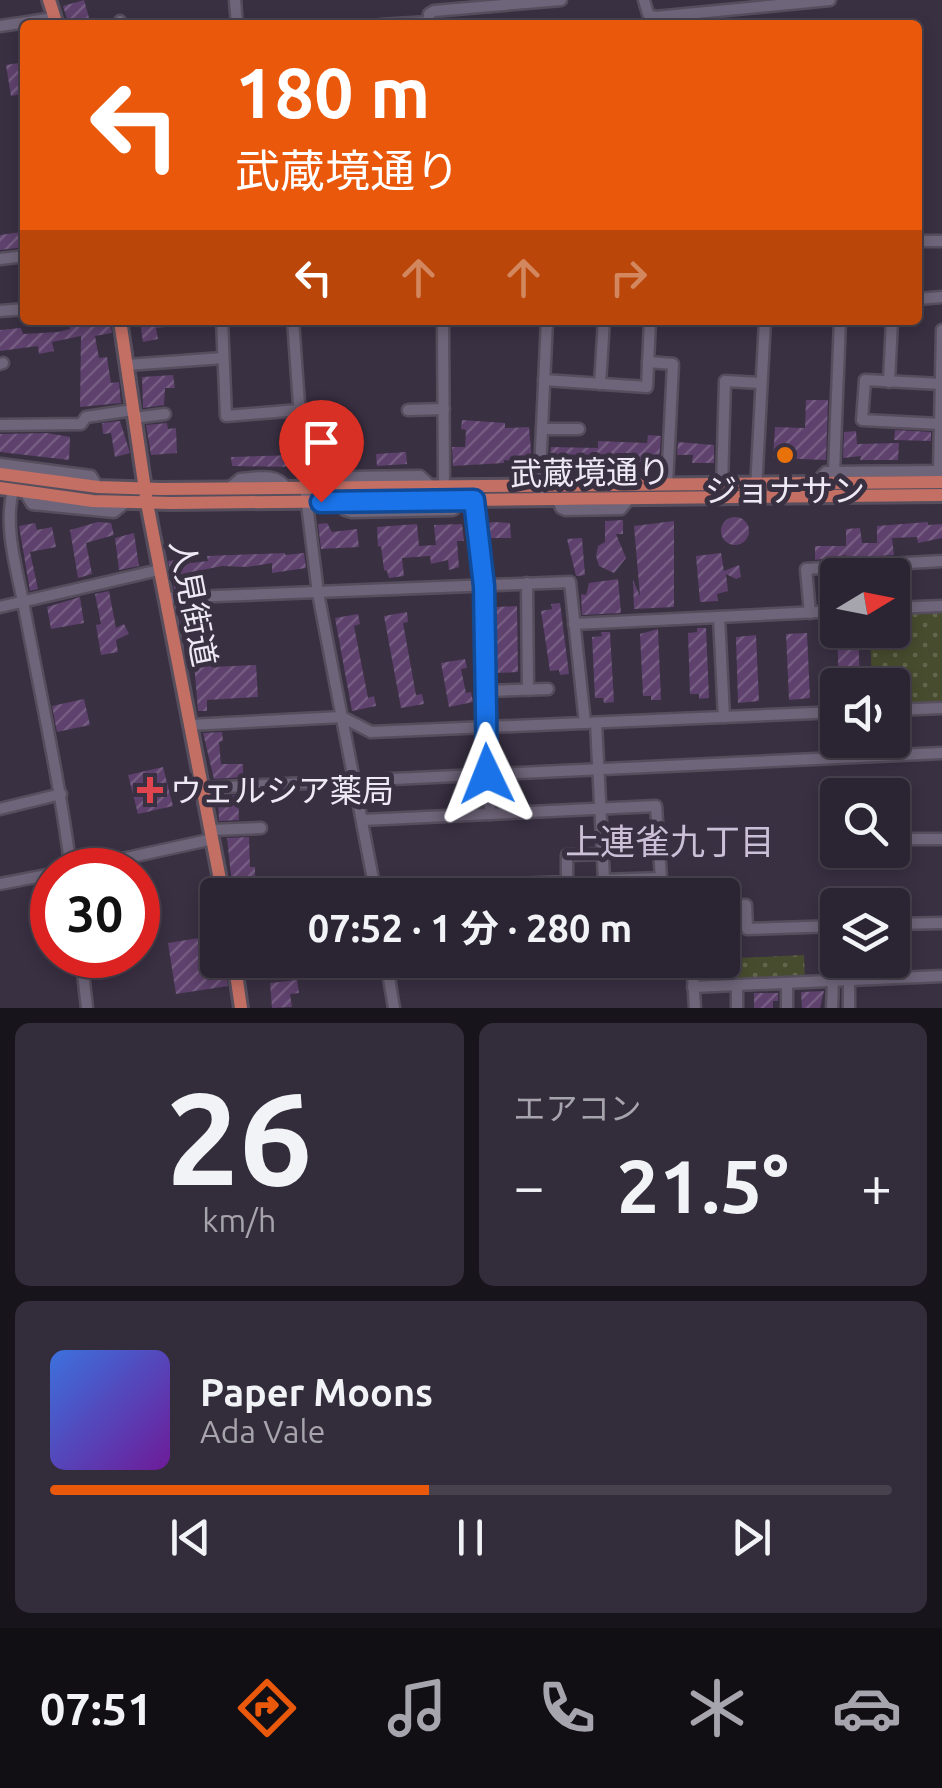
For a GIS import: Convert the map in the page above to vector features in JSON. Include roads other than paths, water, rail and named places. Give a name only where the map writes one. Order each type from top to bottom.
[{"type":"main road","name":"人見街道","points":[[121,325],[159,570],[219,878]]},
{"type":"main road","name":"武蔵境通り","points":[[0,474],[146,496],[340,495],[468,500],[667,484],[942,495]]},
{"type":"main road","name":"武蔵境通り","points":[[340,495],[437,486],[539,492],[558,499],[713,498],[815,483],[941,474]]},
{"type":"main road","points":[[682,484],[716,491],[713,498]]},
{"type":"main road","name":"武蔵境通り","points":[[13,490],[126,502],[146,496],[228,489],[286,488],[306,495]]},
{"type":"main road","points":[[237,978],[241,1008]]},
{"type":"street","points":[[428,20],[434,11],[561,0]]},
{"type":"street","points":[[698,0],[699,13]]},
{"type":"street","points":[[681,20],[752,4],[830,0]]},
{"type":"street","points":[[222,325],[226,416],[299,410]]},
{"type":"street","points":[[293,325],[318,593],[373,878]]},
{"type":"street","points":[[437,486],[444,409],[443,325]]},
{"type":"street","points":[[539,492],[548,325]]},
{"type":"street","points":[[600,384],[604,325]]},
{"type":"street","points":[[544,380],[646,387],[650,325]]},
{"type":"street","points":[[756,490],[764,325]]},
{"type":"street","points":[[834,472],[840,325]]},
{"type":"street","points":[[889,382],[892,325]]},
{"type":"street","points":[[815,483],[826,472],[941,474],[942,330]]},
{"type":"street","points":[[127,365],[223,358]]},
{"type":"street","points":[[648,362],[673,364],[667,484]]},
{"type":"street","points":[[940,424],[862,420],[865,380],[941,384]]},
{"type":"street","points":[[722,484],[725,381],[760,382]]},
{"type":"street","points":[[408,410],[444,409]]},
{"type":"street","points":[[0,425],[81,424],[86,417],[164,414]]},
{"type":"street","points":[[542,429],[580,429]]},
{"type":"street","points":[[0,464],[91,476],[98,487]]},
{"type":"street","points":[[13,490],[9,511],[69,848]]},
{"type":"street","points":[[468,500],[484,586],[490,814]]},
{"type":"street","points":[[810,613],[806,569],[942,562]]},
{"type":"street","points":[[0,607],[159,570]]},
{"type":"street","points":[[165,598],[570,582],[598,770],[604,878]]},
{"type":"street","points":[[527,584],[528,690]]},
{"type":"street","points":[[910,607],[942,606]]},
{"type":"street","points":[[574,624],[820,612]]},
{"type":"street","points":[[718,616],[724,717]]},
{"type":"street","points":[[485,691],[548,689]]},
{"type":"street","points":[[910,709],[942,708]]},
{"type":"street","points":[[189,725],[342,717],[371,732],[820,713]]},
{"type":"street","points":[[346,739],[352,725]]},
{"type":"street","points":[[203,788],[942,753]]},
{"type":"street","points":[[0,810],[61,794]]},
{"type":"street","points":[[363,820],[656,806],[661,878]]},
{"type":"street","points":[[160,848],[261,828]]},
{"type":"street","points":[[910,840],[942,839]]},
{"type":"street","points":[[567,878],[567,855],[602,854]]},
{"type":"street","points":[[0,884],[30,878]]},
{"type":"street","points":[[740,905],[746,905],[748,929],[820,927]]},
{"type":"street","points":[[910,924],[942,923]]},
{"type":"street","points":[[693,987],[942,976]]},
{"type":"street","points":[[84,978],[87,1008]]},
{"type":"street","points":[[389,978],[394,1008]]},
{"type":"street","points":[[693,978],[694,1008]]},
{"type":"street","points":[[832,981],[832,1008]]},
{"type":"street","points":[[849,981],[849,1008]]},
{"type":"street","points":[[787,983],[787,1008]]},
{"type":"street","points":[[737,985],[737,1008]]},
{"type":"place","name":"ジョナサン","points":[[785,455]]},
{"type":"place","name":"ウェルシア薬局","points":[[150,790]]},
{"type":"district","name":"上連雀九丁目","points":[[670,841]]}]
